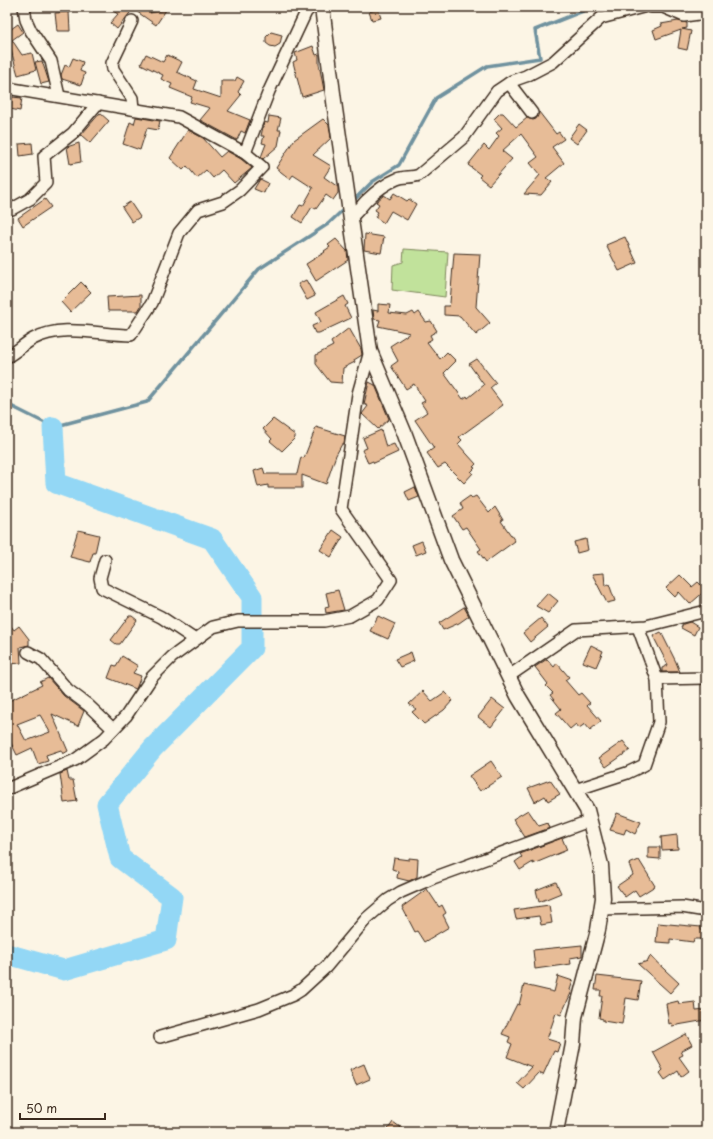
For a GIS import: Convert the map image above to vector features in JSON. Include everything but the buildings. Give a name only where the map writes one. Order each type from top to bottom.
[{"type":"street","points":[[24,7],[26,20],[31,31],[52,61],[59,96]]},
{"type":"street","points":[[245,153],[269,91],[306,12],[311,7]]},
{"type":"street","points":[[322,7],[370,351],[404,432],[451,560],[518,696],[587,810],[602,865],[602,909],[576,1017],[573,1044],[556,1132]]},
{"type":"street","points":[[351,215],[358,212],[366,201],[398,178],[412,178],[419,175],[455,145],[464,137],[493,96],[509,83],[553,62],[601,18],[643,7]]},
{"type":"street","points":[[651,7],[663,7],[684,16],[706,13]]},
{"type":"street","points":[[132,21],[112,63],[113,69],[133,100],[133,109]]},
{"type":"street","points":[[509,83],[532,113]]},
{"type":"street","points":[[7,88],[179,117],[245,153],[262,167],[240,190],[223,202],[198,210],[179,233],[152,303],[131,335],[67,330],[49,333],[33,339],[7,357]]},
{"type":"street","points":[[12,209],[30,199],[46,183],[44,156],[73,134],[98,103]]},
{"type":"street","points":[[7,789],[75,760],[104,739],[126,716],[152,677],[172,657],[194,639],[213,627],[238,621],[324,621],[350,616],[378,600],[391,580],[341,509],[358,394],[370,351]]},
{"type":"street","points":[[105,560],[100,578],[102,588],[161,618],[194,639]]},
{"type":"street","points":[[509,676],[576,630],[638,627],[706,611]]},
{"type":"street","points":[[575,790],[627,773],[644,765],[659,722],[657,679],[638,627]]},
{"type":"street","points":[[28,652],[41,658],[68,690],[88,705],[114,729]]},
{"type":"street","points":[[657,679],[706,678]]},
{"type":"street","points":[[160,1037],[259,1009],[293,995],[301,990],[326,967],[367,918],[388,900],[401,892],[433,878],[589,821]]},
{"type":"street","points":[[602,909],[682,907],[706,911]]},
{"type":"green space","points":[[404,249],[448,252],[445,297],[392,290],[393,265],[403,262]]},
{"type":"waterway","points":[[353,201],[372,182],[399,165],[436,98],[487,66],[540,58],[535,30],[593,7]]},
{"type":"waterway","points":[[7,404],[53,427],[147,402],[259,269],[328,224],[345,208]]},
{"type":"waterway","points":[[7,954],[64,970],[166,940],[172,897],[120,858],[107,804],[153,748],[252,648],[252,597],[212,539],[56,483],[53,427]]}]
